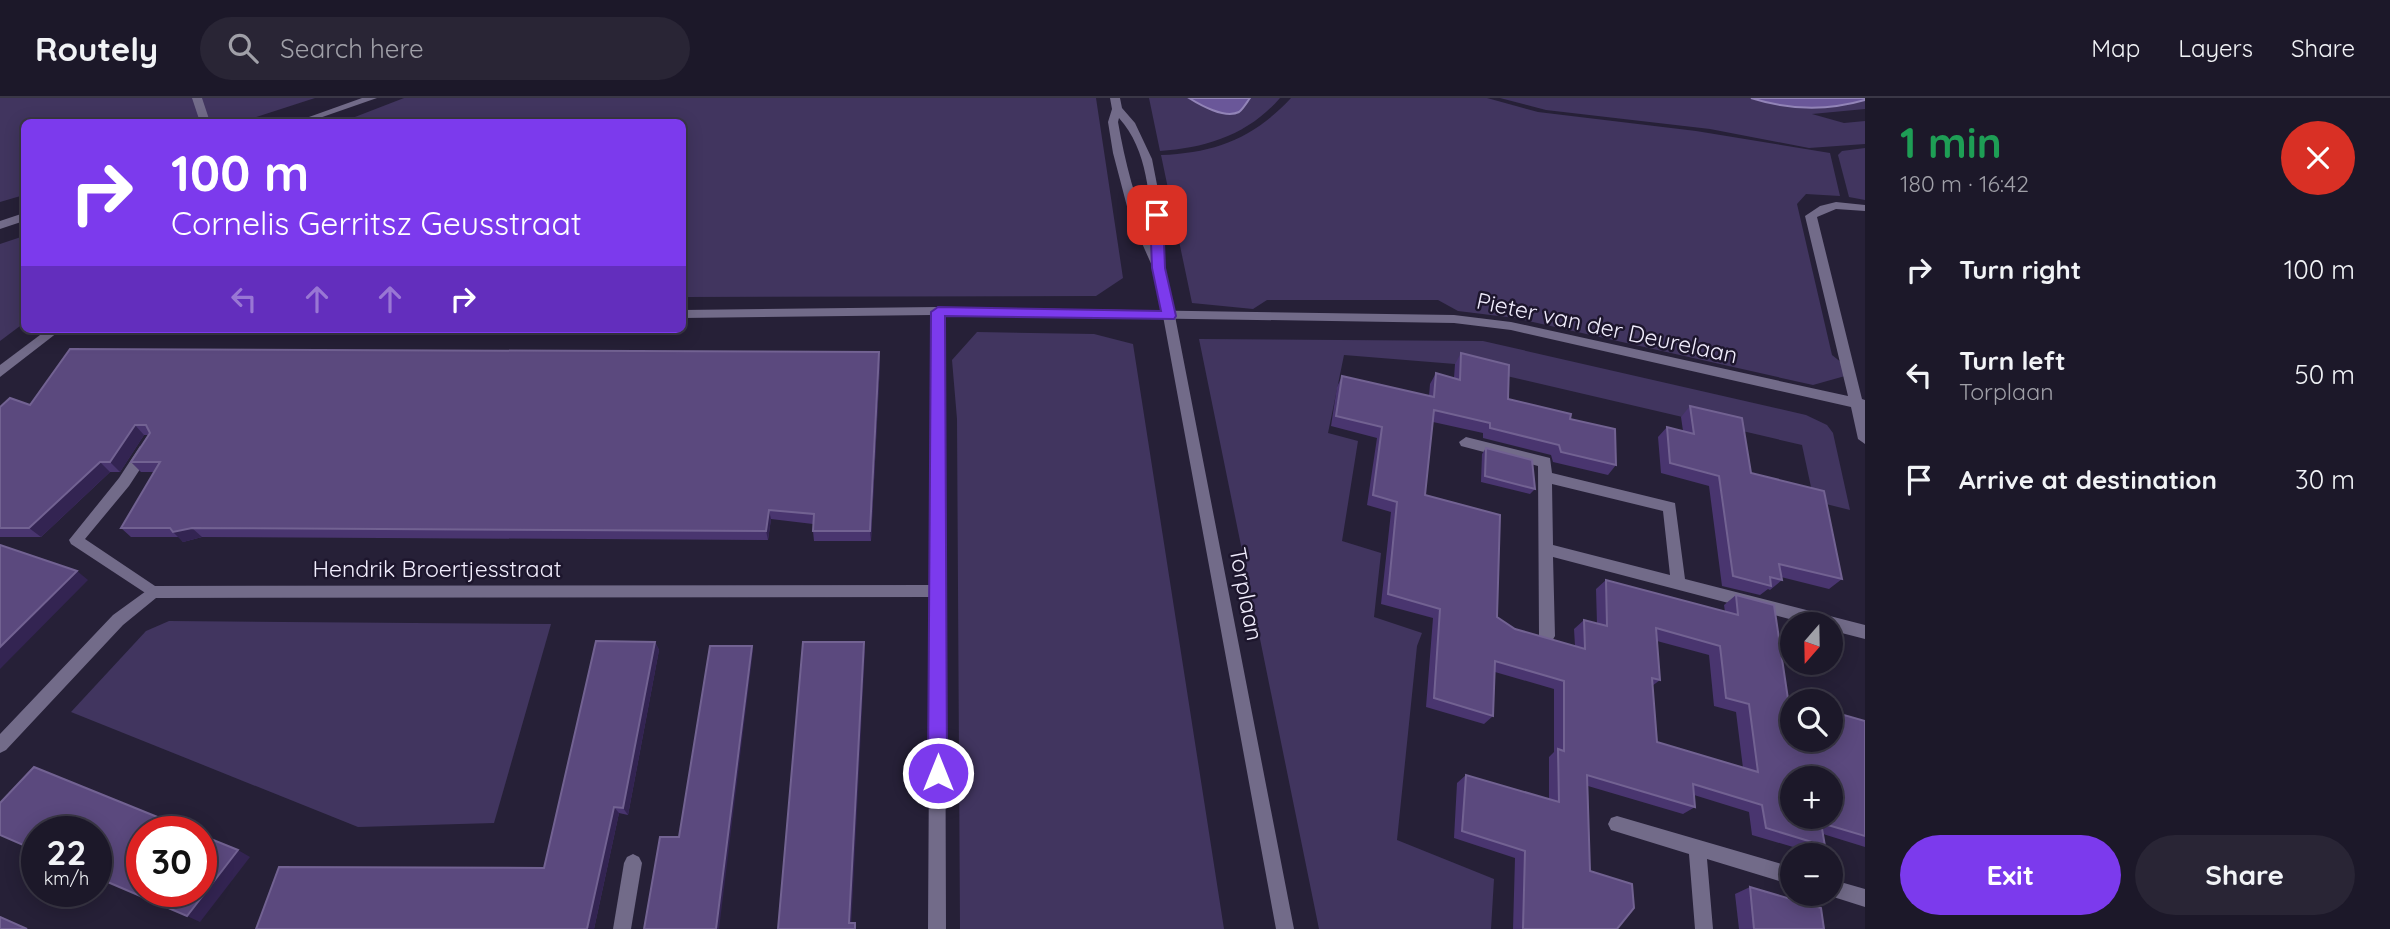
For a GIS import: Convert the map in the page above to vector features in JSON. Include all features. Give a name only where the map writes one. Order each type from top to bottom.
[{"type":"street","points":[[197,98],[204,119]]},
{"type":"street","points":[[309,119],[372,98]]},
{"type":"street","name":"Torplaan","points":[[1116,104],[1113,122],[1118,153],[1135,214],[1158,268],[1169,316],[1285,929]]},
{"type":"street","name":"Torplaan","points":[[1116,104],[1131,121],[1144,153],[1157,215],[1158,268]]},
{"type":"street","points":[[1865,208],[1845,204],[1821,207],[1811,216],[1861,404],[1865,439]]},
{"type":"street","points":[[0,225],[21,218]]},
{"type":"street","points":[[937,929],[938,312]]},
{"type":"street","name":"Pieter van der Deurelaan","points":[[686,314],[938,312],[1473,320],[1861,404]]},
{"type":"street","points":[[0,372],[51,333]]},
{"type":"street","points":[[0,745],[118,620],[153,592],[76,540],[124,482],[150,442]]},
{"type":"street","points":[[1466,442],[1545,461],[1547,636]]},
{"type":"street","points":[[1545,477],[1670,507],[1678,582]]},
{"type":"street","points":[[1547,549],[1865,632]]},
{"type":"street","name":"Hendrik Broertjesstraat","points":[[153,592],[938,592]]},
{"type":"street","points":[[1617,824],[1780,872]]},
{"type":"street","points":[[1697,848],[1704,929]]},
{"type":"street","points":[[622,929],[634,863]]},
{"type":"street","points":[[1843,892],[1865,898]]},
{"type":"shaded area","points":[[0,98],[315,98],[250,119],[21,119],[21,196],[0,202]]},
{"type":"shaded area","points":[[404,98],[1096,98],[1123,278],[1096,296],[686,297],[686,119],[350,119]]},
{"type":"shaded area","points":[[1149,98],[1188,98],[1227,113],[1242,107],[1250,98],[1280,98],[1255,121],[1226,137],[1194,147],[1160,151]]},
{"type":"shaded area","points":[[1189,98],[1250,98],[1239,112],[1227,114]]},
{"type":"shaded area","points":[[1291,98],[1487,98],[1538,112],[1696,131],[1830,153],[1840,196],[1806,194],[1797,204],[1832,355],[1842,363],[1845,376],[1813,385],[1515,318],[1458,311],[1438,300],[1267,300],[1253,309],[1192,303],[1161,155],[1199,151],[1232,141],[1263,123]]},
{"type":"shaded area","points":[[1500,98],[1751,98],[1808,107],[1837,106],[1865,100],[1865,109],[1812,114],[1844,123],[1865,121],[1865,144],[1809,148],[1710,129],[1546,110]]},
{"type":"shaded area","points":[[1751,98],[1865,98],[1865,100],[1808,108]]},
{"type":"shaded area","points":[[1865,148],[1865,200],[1849,197],[1838,155],[1842,151]]},
{"type":"shaded area","points":[[21,237],[21,325],[0,341],[0,244]]},
{"type":"shaded area","points":[[977,332],[1094,334],[1133,344],[1224,929],[960,929],[957,419],[952,360]]},
{"type":"shaded area","points":[[1199,339],[1483,341],[1806,415],[1827,425],[1833,433],[1850,510],[1814,501],[1802,445],[1455,364],[1344,355],[1328,433],[1358,441],[1342,541],[1381,553],[1374,617],[1422,633],[1417,646],[1397,840],[1494,879],[1491,929],[1319,929]]},
{"type":"shaded area","points":[[169,621],[551,624],[494,823],[358,827],[71,712],[146,631]]},
{"type":"building","points":[[70,349],[879,352],[870,531],[813,531],[814,514],[769,510],[766,531],[192,528],[173,532],[170,528],[121,528],[160,462],[131,462],[150,433],[146,425],[135,425],[110,462],[100,462],[29,528],[0,528],[0,407],[10,398],[30,405]]},
{"type":"building","points":[[1461,353],[1509,365],[1508,399],[1571,414],[1570,419],[1615,429],[1616,465],[1561,452],[1559,445],[1490,428],[1490,423],[1434,410],[1425,495],[1500,515],[1497,617],[1515,629],[1585,649],[1584,620],[1607,626],[1606,580],[1738,615],[1736,595],[1774,605],[1780,645],[1780,676],[1785,676],[1787,689],[1780,689],[1780,752],[1843,752],[1843,715],[1865,721],[1865,836],[1841,829],[1843,766],[1780,766],[1780,829],[1822,829],[1824,843],[1815,843],[1766,828],[1762,805],[1693,784],[1695,807],[1587,775],[1590,871],[1632,884],[1634,908],[1617,929],[1523,929],[1525,851],[1462,831],[1466,775],[1559,802],[1558,749],[1564,751],[1564,681],[1495,661],[1493,716],[1434,698],[1440,609],[1388,594],[1397,502],[1373,495],[1382,427],[1336,416],[1342,376],[1434,397],[1436,373],[1460,380]],"holes":[[[1656,628],[1720,646],[1726,698],[1749,704],[1758,772],[1657,742],[1652,678],[1660,680]]]},
{"type":"building","points":[[1690,406],[1742,418],[1751,473],[1824,491],[1842,579],[1779,564],[1782,580],[1770,577],[1771,586],[1733,576],[1719,476],[1670,463],[1667,427],[1694,434]]},
{"type":"building","points":[[1486,448],[1532,460],[1535,489],[1485,476]]},
{"type":"building","points":[[0,545],[77,571],[0,647]]},
{"type":"building","points":[[596,641],[655,642],[623,808],[614,807],[587,929],[256,929],[279,867],[544,868]]},
{"type":"building","points":[[803,642],[864,642],[849,923],[855,923],[855,929],[778,929]]},
{"type":"building","points":[[710,646],[752,646],[716,929],[644,929],[660,837],[679,837]]},
{"type":"building","points":[[34,767],[155,816],[126,816],[126,890],[112,884],[112,816],[21,816],[21,844],[0,835],[0,803]]},
{"type":"building","points":[[217,841],[238,850],[217,877]]},
{"type":"building","points":[[1750,887],[1780,896],[1780,906],[1821,908],[1824,929],[1754,929]]},
{"type":"building","points":[[166,907],[194,907],[187,916]]},
{"type":"building","points":[[0,917],[27,929],[0,929]]},
{"type":"route","points":[[938,773],[938,312],[1169,316],[1158,268],[1157,215]]}]
